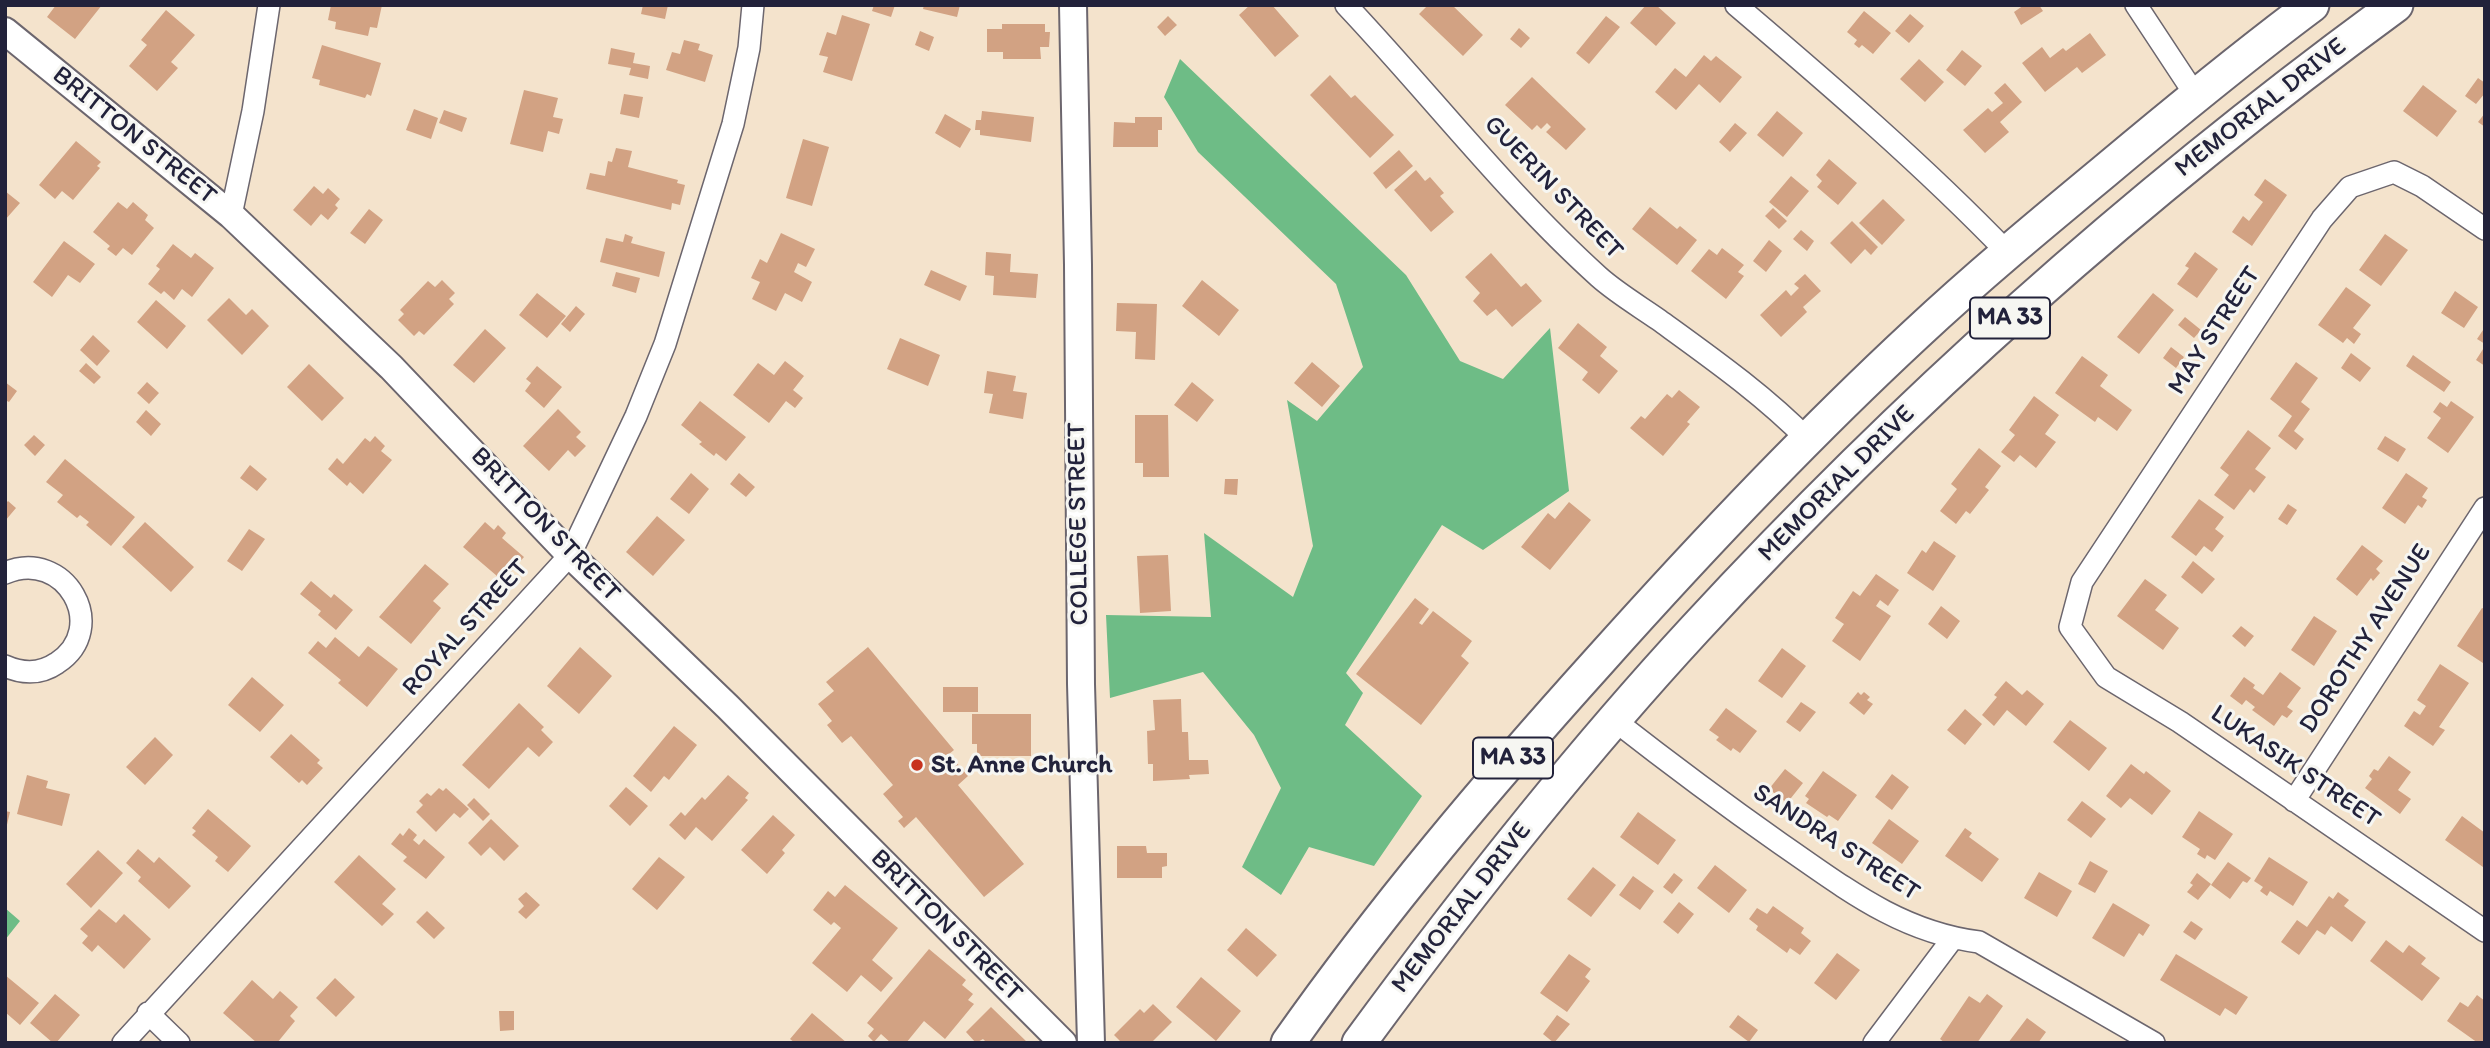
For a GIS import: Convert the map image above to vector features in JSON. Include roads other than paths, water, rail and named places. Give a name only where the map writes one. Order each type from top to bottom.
[{"type":"main road","name":"MEMORIAL DRIVE","points":[[1288,1043],[1374,926],[1524,746],[1631,624],[1808,440],[1916,334],[2008,253],[2196,96],[2312,5]]},
{"type":"main road","name":"MEMORIAL DRIVE","points":[[1359,1043],[1483,878],[1614,720],[1766,554],[1984,341],[2158,190],[2252,113],[2396,5]]},
{"type":"street","points":[[231,215],[253,111],[270,5]]},
{"type":"street","name":"ROYAL STREET","points":[[123,1043],[570,555],[636,416],[669,333],[733,124],[749,48],[753,5]]},
{"type":"street","name":"COLLEGE STREET","points":[[1073,5],[1080,624],[1091,1043]]},
{"type":"street","name":"GUERIN STREET","points":[[1346,5],[1567,249],[1602,280],[1764,400],[1808,440]]},
{"type":"street","points":[[1736,5],[1866,116],[1947,190],[2008,253]]},
{"type":"street","points":[[2136,5],[2196,96]]},
{"type":"street","name":"BRITTON STREET","points":[[5,31],[231,215],[391,367],[570,555],[729,707],[1063,1043]]},
{"type":"street","name":"MAY STREET","points":[[2081,643],[2070,627],[2082,582],[2322,219],[2350,187],[2394,172],[2422,186],[2485,229]]},
{"type":"street","name":"DOROTHY AVENUE","points":[[2294,801],[2478,534],[2485,508]]},
{"type":"street","points":[[5,573],[32,567],[50,571],[69,587],[80,611],[80,628],[75,645],[64,658],[50,668],[33,672],[16,671],[5,666]]},
{"type":"street","name":"LUKASIK STREET","points":[[2081,643],[2106,677],[2180,722],[2485,930]]},
{"type":"street","name":"SANDRA STREET","points":[[1614,720],[1694,783],[1872,906],[1917,928],[1979,942],[2154,1043]]},
{"type":"street","points":[[1874,1043],[1953,938]]},
{"type":"street","points":[[148,1013],[179,1043]]},
{"type":"place","name":"St. Anne Church","points":[[917,765]]}]
